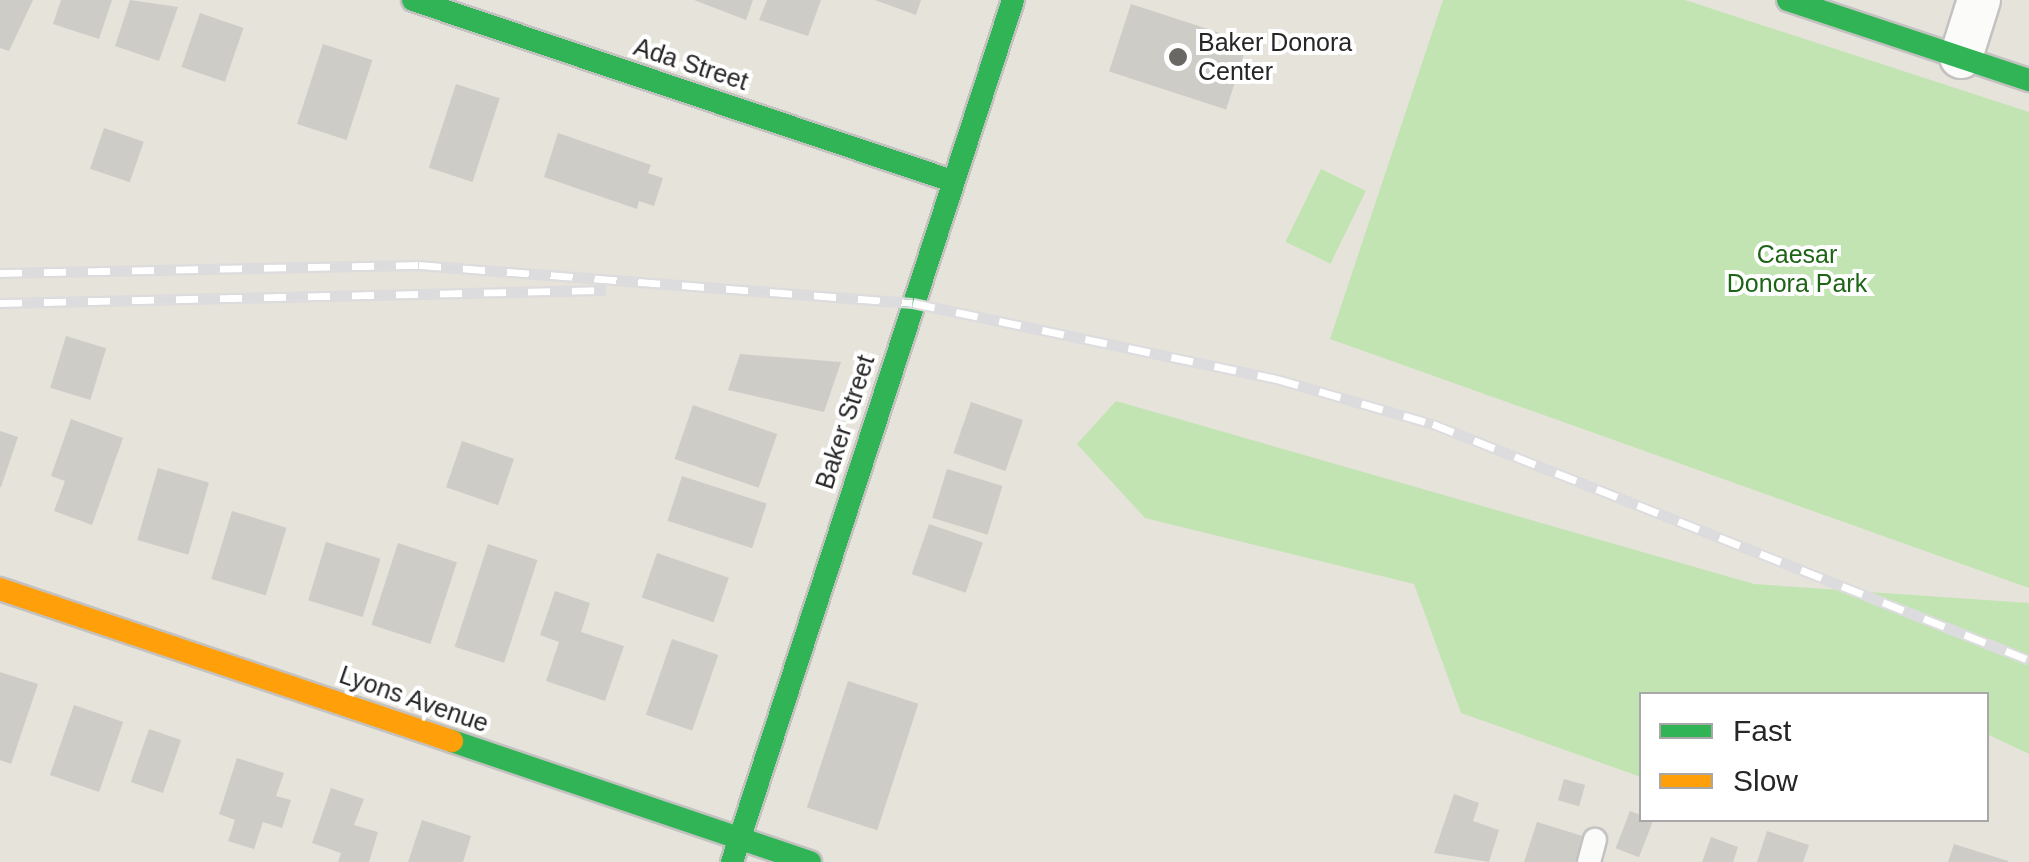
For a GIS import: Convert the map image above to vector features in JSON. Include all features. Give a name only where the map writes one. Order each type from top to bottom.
[{"type":"street","name":"Ada Street","points":[[412,0],[952,181]]},
{"type":"street","name":"Baker Street","points":[[732,862],[1013,0]]},
{"type":"street","points":[[1788,0],[2029,80]]},
{"type":"street","points":[[1961,57],[1979,0]]},
{"type":"street","name":"Lyons Avenue","points":[[0,590],[810,862]]},
{"type":"green space","name":"Caesar Donora Park","points":[[1443,0],[1685,0],[2029,112],[2029,588],[1330,339]]},
{"type":"green space","points":[[1321,169],[1366,191],[1330,264],[1285,242]]},
{"type":"green space","points":[[1116,401],[1754,584],[2029,603],[2029,754],[1989,735],[1989,692],[1639,692],[1639,776],[1461,713],[1414,584],[1145,518],[1077,444]]},
{"type":"building","points":[[0,0],[33,0],[9,51],[0,48]]},
{"type":"building","points":[[61,0],[112,0],[99,39],[53,24]]},
{"type":"building","points":[[130,0],[178,7],[159,61],[115,46]]},
{"type":"building","points":[[694,0],[753,0],[746,20]]},
{"type":"building","points":[[767,0],[821,0],[808,36],[759,20]]},
{"type":"building","points":[[875,0],[921,0],[916,15]]},
{"type":"building","name":"Baker Donora Center","points":[[1131,4],[1248,42],[1226,110],[1109,72]]},
{"type":"building","points":[[200,13],[243,28],[225,82],[181,67]]},
{"type":"building","points":[[323,44],[372,60],[346,140],[297,124]]},
{"type":"building","points":[[456,84],[500,98],[473,182],[429,168]]},
{"type":"building","points":[[104,128],[144,142],[130,182],[90,169]]},
{"type":"building","points":[[558,133],[651,165],[648,173],[663,178],[654,206],[639,201],[637,209],[544,177]]},
{"type":"building","points":[[66,336],[106,348],[90,400],[50,388]]},
{"type":"building","points":[[740,354],[841,362],[824,412],[728,390]]},
{"type":"building","points":[[971,402],[1023,420],[1005,471],[953,453]]},
{"type":"building","points":[[693,405],[777,434],[759,488],[674,459]]},
{"type":"building","points":[[71,419],[123,438],[92,525],[54,511],[65,481],[51,476]]},
{"type":"building","points":[[0,431],[18,437],[1,487],[0,487]]},
{"type":"building","points":[[462,441],[514,459],[498,505],[446,487]]},
{"type":"building","points":[[158,468],[209,483],[188,555],[137,540]]},
{"type":"building","points":[[947,469],[1002,486],[988,535],[932,518]]},
{"type":"building","points":[[682,476],[767,504],[752,548],[667,521]]},
{"type":"building","points":[[232,511],[287,528],[266,596],[211,579]]},
{"type":"building","points":[[929,524],[983,543],[966,593],[912,574]]},
{"type":"building","points":[[326,542],[381,559],[363,617],[308,600]]},
{"type":"building","points":[[398,543],[457,562],[430,644],[371,625]]},
{"type":"building","points":[[488,544],[537,560],[504,663],[455,647]]},
{"type":"building","points":[[657,553],[729,578],[714,622],[642,597]]},
{"type":"building","points":[[555,591],[590,603],[581,632],[624,646],[605,701],[546,681],[559,642],[540,635]]},
{"type":"building","points":[[672,639],[718,655],[692,731],[646,715]]},
{"type":"building","points":[[0,672],[38,684],[11,764],[0,760]]},
{"type":"building","points":[[848,681],[918,704],[877,830],[807,807]]},
{"type":"building","points":[[74,705],[123,722],[99,792],[50,775]]},
{"type":"building","points":[[149,729],[181,740],[163,793],[131,782]]},
{"type":"building","points":[[237,758],[284,773],[276,796],[291,800],[282,828],[263,822],[254,849],[228,841],[235,820],[219,814]]},
{"type":"building","points":[[1564,779],[1585,785],[1579,806],[1558,800]]},
{"type":"building","points":[[331,788],[364,799],[354,825],[378,832],[369,862],[338,862],[341,853],[312,843]]},
{"type":"building","points":[[1454,794],[1479,803],[1473,821],[1499,830],[1489,862],[1434,853]]},
{"type":"building","points":[[1630,811],[1639,814],[1639,822],[1653,822],[1639,857],[1616,848]]},
{"type":"building","points":[[422,820],[471,836],[463,862],[408,862]]},
{"type":"building","points":[[1537,822],[1586,837],[1578,862],[1524,862]]},
{"type":"building","points":[[1767,831],[1809,845],[1803,862],[1757,862]]},
{"type":"building","points":[[1711,837],[1738,847],[1733,862],[1702,862]]},
{"type":"building","points":[[1954,844],[2008,861],[2008,862],[1948,862]]},
{"type":"railway","points":[[0,273],[419,265],[913,303],[1277,379],[1433,424],[2029,660]]},
{"type":"railway","points":[[0,303],[606,290]]},
{"type":"traffic: fast","points":[[413,0],[952,181]]},
{"type":"traffic: fast","points":[[732,862],[1013,0]]},
{"type":"traffic: fast","points":[[1788,0],[2029,80]]},
{"type":"traffic: fast","points":[[452,741],[810,862]]},
{"type":"traffic: slow","points":[[0,589],[452,741]]},
{"type":"place","name":"Baker Donora Center","points":[[1178,57]]}]
